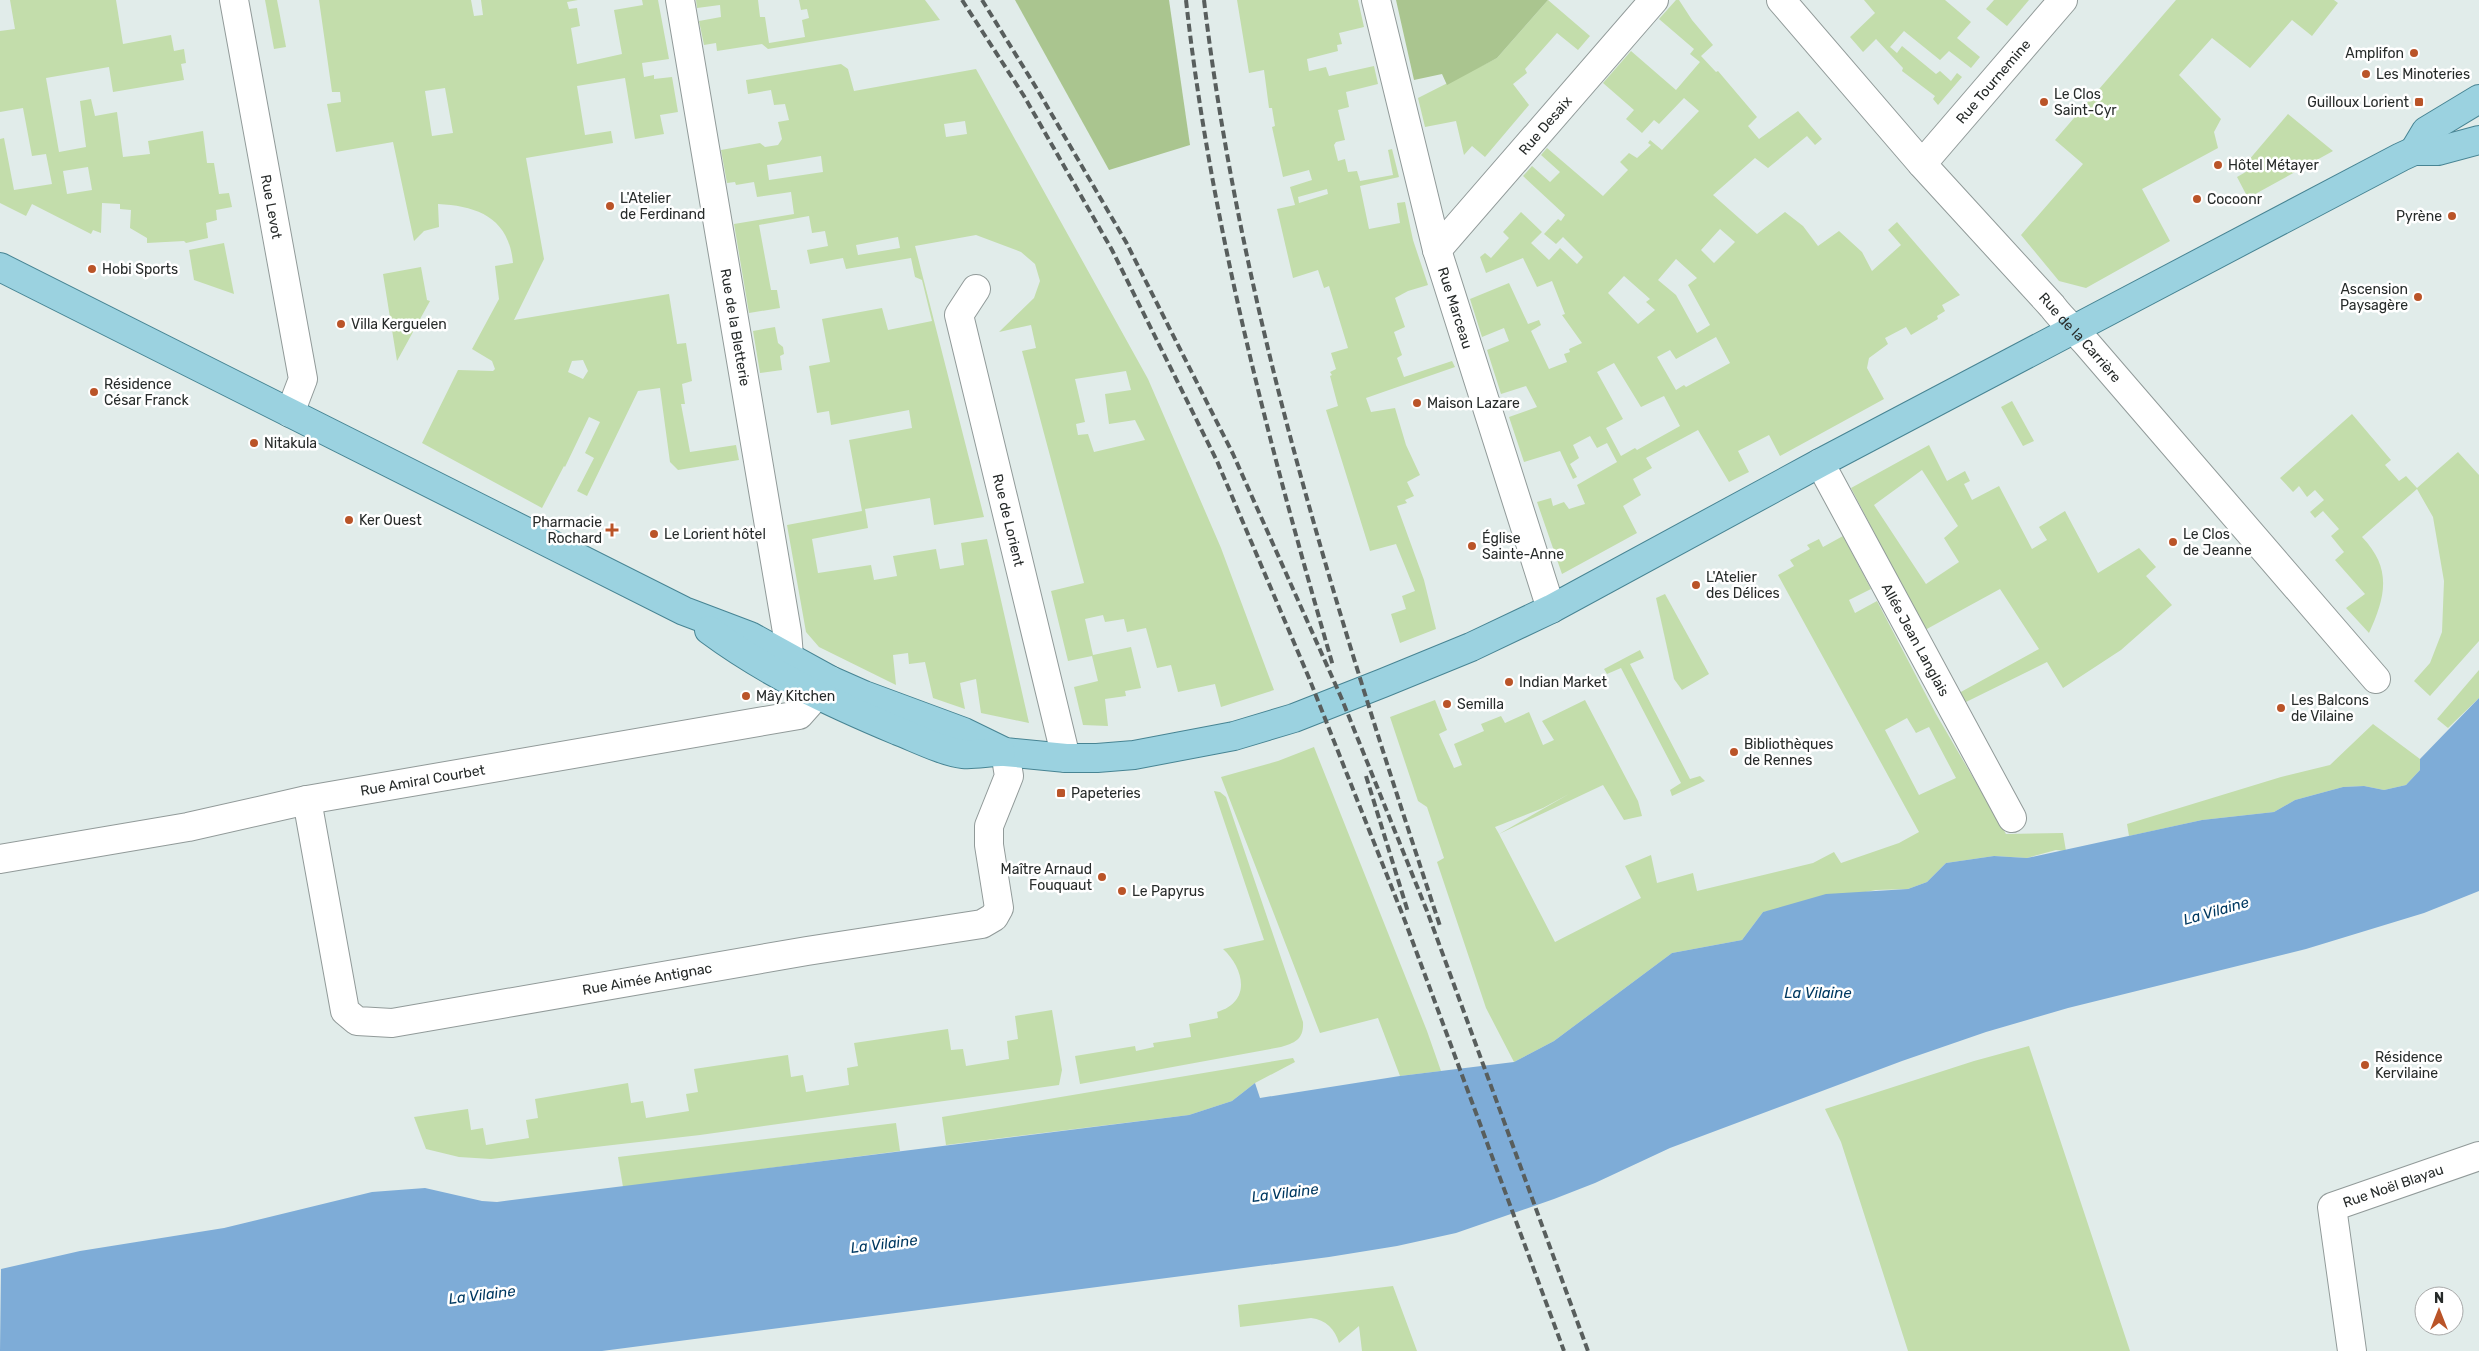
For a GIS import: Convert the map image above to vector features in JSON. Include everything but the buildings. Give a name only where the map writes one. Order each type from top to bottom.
[{"type":"main road","points":[[2414,150],[2426,130],[2479,99]]},
{"type":"main road","points":[[684,611],[740,654],[823,688],[864,695],[964,732],[1005,752],[1066,758],[1134,755],[1234,736],[1294,718],[1471,648],[1551,609],[1820,463],[2414,150],[2438,151],[2479,140]]},
{"type":"main road","points":[[0,267],[684,611],[750,636],[789,656],[823,688]]},
{"type":"street","name":"Rue Levot","points":[[234,0],[303,380],[290,412]]},
{"type":"street","name":"Rue de la Bletterie","points":[[680,0],[782,603],[789,656]]},
{"type":"street","name":"Rue Marceau","points":[[1376,0],[1437,250],[1551,609]]},
{"type":"street","name":"Rue Desaix","points":[[1437,250],[1654,0]]},
{"type":"street","name":"Rue de la Carrière","points":[[1781,0],[1922,164],[2062,320],[2074,330],[2376,678]]},
{"type":"street","name":"Rue Tournemine","points":[[1922,164],[2063,0]]},
{"type":"street","name":"Rue de Lorient","points":[[976,289],[959,315],[1066,758]]},
{"type":"street","name":"Allée Jean Langlais","points":[[1820,463],[2012,818]]},
{"type":"street","name":"Rue Amiral Courbet","points":[[0,859],[188,827],[307,800],[799,715],[823,688]]},
{"type":"street","name":"Rue Aimée Antignac","points":[[307,800],[345,1011],[357,1021],[392,1023],[807,951],[982,924],[994,916],[998,908],[989,826],[1009,776],[1005,752]]},
{"type":"street","name":"Rue Noël Blayau","points":[[2352,1351],[2332,1206],[2479,1156]]},
{"type":"green space","points":[[10,0],[116,0],[123,44],[171,35],[174,51],[184,49],[186,63],[181,64],[184,80],[113,92],[109,67],[46,78],[59,152],[86,147],[80,101],[91,99],[95,116],[117,112],[123,157],[150,154],[148,141],[203,131],[207,163],[214,163],[219,194],[229,193],[232,207],[216,210],[217,220],[206,223],[208,238],[186,243],[184,241],[147,243],[147,238],[130,228],[131,210],[120,209],[120,204],[102,203],[101,233],[93,230],[91,234],[32,204],[26,216],[0,203],[0,139],[4,138],[14,190],[52,184],[46,154],[32,156],[23,108],[0,112],[0,31],[15,29]],"holes":[[[88,167],[92,190],[67,194],[63,171]]]},
{"type":"green space","points":[[265,0],[277,0],[286,47],[274,49]]},
{"type":"green space","points":[[319,0],[471,0],[474,16],[483,15],[481,0],[578,0],[567,2],[569,9],[577,8],[580,26],[571,28],[577,64],[622,54],[614,10],[643,5],[642,0],[658,0],[669,59],[642,63],[644,77],[654,75],[654,79],[672,77],[678,112],[660,115],[664,134],[635,139],[625,78],[577,86],[585,135],[611,131],[613,143],[526,158],[544,259],[514,320],[669,294],[677,344],[686,343],[692,381],[682,384],[685,404],[681,404],[690,452],[736,445],[739,460],[678,470],[670,462],[660,388],[638,391],[587,496],[577,491],[594,458],[585,453],[600,422],[589,417],[565,467],[542,508],[422,443],[458,370],[493,371],[495,369],[492,361],[472,349],[499,299],[495,266],[513,263],[510,248],[505,235],[489,217],[453,205],[438,204],[439,227],[424,231],[414,241],[393,142],[336,152],[327,104],[341,102],[340,92],[332,92]],"holes":[[[445,88],[453,133],[432,136],[425,91]],[[583,360],[588,371],[583,379],[568,372],[572,361]]]},
{"type":"green space","points":[[696,0],[758,0],[760,17],[765,17],[769,43],[805,37],[802,20],[809,18],[807,9],[801,10],[799,0],[925,0],[940,20],[768,49],[762,44],[717,51],[716,43],[704,45],[699,21],[721,17],[720,5],[697,8]]},
{"type":"green space","points":[[1015,0],[1169,0],[1190,145],[1109,170]]},
{"type":"green space","points":[[1237,0],[1358,0],[1364,27],[1339,33],[1342,44],[1337,45],[1338,51],[1307,59],[1309,71],[1326,67],[1329,76],[1374,66],[1378,84],[1346,92],[1349,107],[1338,110],[1345,140],[1336,142],[1334,145],[1338,161],[1345,159],[1348,172],[1357,171],[1360,181],[1393,175],[1388,150],[1392,149],[1399,177],[1360,186],[1369,229],[1400,223],[1397,203],[1405,202],[1413,240],[1428,285],[1408,291],[1395,298],[1405,327],[1394,332],[1402,355],[1397,358],[1404,377],[1452,361],[1455,367],[1366,398],[1371,412],[1395,408],[1406,445],[1420,475],[1407,482],[1414,496],[1405,500],[1407,503],[1397,506],[1424,580],[1436,629],[1400,643],[1391,614],[1406,609],[1402,596],[1415,591],[1396,544],[1370,551],[1326,410],[1338,406],[1330,376],[1332,375],[1330,372],[1336,369],[1331,353],[1348,348],[1329,286],[1324,288],[1318,270],[1293,278],[1277,209],[1295,205],[1290,187],[1312,180],[1309,170],[1283,177],[1272,127],[1275,126],[1272,108],[1269,108],[1264,70],[1249,73]],"holes":[[[1327,189],[1328,194],[1299,203],[1298,197]]]},
{"type":"green space","points":[[1396,0],[1548,0],[1497,58],[1447,85],[1442,74],[1414,80]]},
{"type":"green space","points":[[1548,0],[1590,36],[1578,50],[1557,33],[1525,69],[1527,73],[1513,84],[1529,105],[1485,157],[1472,146],[1464,155],[1456,121],[1425,127],[1418,98],[1497,58]]},
{"type":"green space","points":[[1676,0],[1679,0],[1692,20],[1713,45],[1701,56],[1716,72],[1718,71],[1757,117],[1748,126],[1759,139],[1798,111],[1822,139],[1815,145],[1807,136],[1768,168],[1755,158],[1713,195],[1757,234],[1785,212],[1803,226],[1818,246],[1839,231],[1862,252],[1872,271],[1901,245],[1888,230],[1897,222],[1960,295],[1942,305],[1945,311],[1937,316],[1938,319],[1911,335],[1906,327],[1885,338],[1888,344],[1869,358],[1867,368],[1884,399],[1780,456],[1769,435],[1738,451],[1749,472],[1729,482],[1698,430],[1646,458],[1652,468],[1633,479],[1641,495],[1623,506],[1637,533],[1562,574],[1537,502],[1551,498],[1553,506],[1564,502],[1569,509],[1585,504],[1577,485],[1617,462],[1607,443],[1597,448],[1590,436],[1573,445],[1579,458],[1570,464],[1577,477],[1573,479],[1560,451],[1524,462],[1509,417],[1537,407],[1526,386],[1501,394],[1487,350],[1509,341],[1504,328],[1482,337],[1470,299],[1509,283],[1528,324],[1539,320],[1541,325],[1531,331],[1549,369],[1567,362],[1564,354],[1570,352],[1569,349],[1582,343],[1562,315],[1565,314],[1552,281],[1537,287],[1523,258],[1486,273],[1480,257],[1485,253],[1491,258],[1509,238],[1503,232],[1521,212],[1542,232],[1531,243],[1549,260],[1560,248],[1577,264],[1583,257],[1563,237],[1556,244],[1544,234],[1558,219],[1561,221],[1565,215],[1523,176],[1532,166],[1550,182],[1560,172],[1541,155],[1547,148],[1603,196],[1628,170],[1620,162],[1629,153],[1637,158],[1651,145],[1648,143],[1650,140],[1662,150],[1699,111],[1684,98],[1659,124],[1654,120],[1642,133],[1626,119],[1634,110],[1603,83],[1631,51],[1676,90],[1700,62],[1690,54],[1694,49],[1659,19]],"holes":[[[1720,229],[1735,242],[1714,263],[1701,250]],[[1676,259],[1697,278],[1688,285],[1710,325],[1697,333],[1676,295],[1658,280]],[[1624,276],[1650,299],[1646,302],[1655,310],[1638,324],[1608,293]],[[1716,337],[1730,363],[1686,387],[1684,385],[1676,390],[1657,357],[1670,350],[1676,359]],[[1614,363],[1641,407],[1664,396],[1680,426],[1637,450],[1635,448],[1621,456],[1606,428],[1623,419],[1597,372]]]},
{"type":"green space","points":[[1864,0],[1945,0],[1971,22],[1957,38],[1980,57],[1971,68],[1949,51],[1940,60],[1904,31],[1890,47],[1897,53],[1902,46],[1936,74],[1940,71],[1951,81],[1957,73],[1962,77],[1938,105],[1933,99],[1935,96],[1902,71],[1903,68],[1876,39],[1863,52],[1850,37],[1875,13]]},
{"type":"green space","points":[[1994,0],[2029,0],[2007,26],[1986,9]]},
{"type":"green space","points":[[2176,0],[2334,0],[2338,3],[2312,36],[2292,20],[2250,68],[2212,38],[2179,75],[2221,119],[2214,132],[2218,148],[2142,189],[2170,241],[2086,288],[2059,281],[2021,235],[2083,164],[2055,140]]},
{"type":"green space","points":[[841,64],[848,69],[854,91],[976,69],[1148,379],[1221,548],[1274,690],[1221,707],[1215,684],[1178,692],[1171,665],[1157,668],[1146,628],[1127,632],[1124,619],[1105,622],[1103,615],[1085,619],[1093,655],[1131,647],[1141,688],[1125,691],[1126,696],[1105,699],[1108,726],[1083,725],[1074,687],[1098,681],[1092,656],[1068,661],[1051,591],[1084,583],[1022,351],[1036,348],[1031,325],[999,332],[1034,298],[1040,281],[1035,264],[1021,252],[976,235],[915,246],[984,517],[934,525],[930,498],[865,509],[868,528],[812,539],[818,573],[871,565],[874,580],[897,576],[893,556],[936,549],[940,569],[964,565],[961,543],[987,539],[1029,723],[981,713],[976,679],[960,683],[965,709],[933,698],[925,662],[909,664],[908,653],[893,655],[896,685],[819,647],[806,632],[787,525],[862,511],[849,440],[912,428],[909,410],[831,425],[829,411],[817,413],[809,366],[830,362],[822,319],[882,308],[888,330],[932,321],[922,280],[915,277],[911,258],[846,269],[843,258],[810,264],[807,250],[828,246],[825,231],[812,233],[809,216],[759,225],[771,290],[777,290],[780,308],[749,313],[734,224],[794,214],[791,192],[757,197],[754,182],[736,185],[735,182],[727,183],[721,150],[760,143],[765,147],[778,145],[782,139],[778,122],[789,120],[785,104],[774,105],[771,90],[748,94],[746,80]],"holes":[[[965,121],[967,134],[946,137],[944,124]],[[821,156],[823,172],[769,180],[767,165]],[[898,237],[900,248],[858,255],[856,245]],[[1126,371],[1131,390],[1105,394],[1109,424],[1135,420],[1145,440],[1094,452],[1088,434],[1078,435],[1076,424],[1085,422],[1075,379]]]},
{"type":"green space","points":[[2288,114],[2333,151],[2248,198],[2237,177],[2251,169],[2248,161]]},
{"type":"green space","points":[[224,243],[234,294],[194,280],[189,250]]},
{"type":"green space","points":[[421,267],[427,300],[430,301],[397,361],[383,274]]},
{"type":"green space","points":[[775,327],[778,343],[783,347],[784,354],[780,356],[782,370],[760,373],[753,331]]},
{"type":"green space","points":[[2012,401],[2034,441],[2023,446],[2001,407]]},
{"type":"green space","points":[[2352,414],[2391,460],[2385,465],[2399,481],[2406,476],[2417,488],[2458,452],[2479,475],[2479,641],[2430,696],[2414,681],[2430,663],[2442,632],[2444,581],[2433,517],[2417,489],[2362,537],[2378,560],[2382,571],[2383,583],[2379,607],[2369,633],[2346,608],[2365,594],[2335,560],[2344,552],[2331,536],[2339,529],[2323,511],[2315,518],[2310,512],[2324,500],[2315,490],[2307,497],[2299,486],[2293,492],[2280,478]]},
{"type":"green space","points":[[1929,445],[1947,481],[1965,471],[1970,481],[1964,484],[1972,500],[1999,486],[2032,549],[2047,540],[2039,527],[2065,511],[2098,573],[2139,548],[2156,567],[2146,576],[2172,605],[2121,650],[2063,688],[2047,662],[1964,703],[1959,693],[2039,649],[2000,589],[1925,630],[1851,488]],"holes":[[[1922,470],[1958,526],[1944,538],[1959,562],[1926,584],[1874,505]]]},
{"type":"green space","points":[[1843,536],[1871,589],[1849,600],[1855,613],[1877,601],[1936,714],[2006,834],[2063,833],[2066,851],[2056,850],[2027,858],[1994,856],[1946,863],[1927,882],[1908,889],[1876,890],[1763,912],[1742,940],[1672,953],[1554,1041],[1514,1062],[1486,1008],[1437,862],[1444,858],[1427,807],[1418,801],[1390,717],[1435,700],[1447,730],[1439,734],[1454,768],[1462,765],[1454,744],[1484,731],[1481,724],[1501,716],[1505,723],[1529,712],[1543,745],[1554,740],[1542,721],[1585,700],[1638,801],[1642,816],[1624,820],[1603,785],[1499,834],[1555,942],[1641,898],[1625,866],[1651,855],[1657,883],[1693,873],[1697,891],[1813,863],[1834,852],[1841,863],[1899,843],[1919,832],[1778,575],[1794,566],[1790,560],[1810,549],[1807,545],[1819,539],[1823,547]],"holes":[[[1907,718],[1916,733],[1929,727],[1956,778],[1919,795],[1885,730]],[[1569,794],[1499,834],[1495,827],[1543,808]]]},
{"type":"green space","points":[[1665,594],[1709,674],[1682,690],[1674,679],[1656,598]]},
{"type":"green space","points":[[1640,650],[1644,658],[1630,664],[1690,779],[1700,776],[1705,781],[1672,796],[1670,790],[1681,783],[1621,668],[1607,674],[1604,669]]},
{"type":"green space","points":[[2479,670],[2479,698],[2448,728],[2437,719]]},
{"type":"green space","points":[[2373,724],[2420,759],[2420,770],[2406,785],[2384,790],[2364,786],[2343,787],[2295,800],[2274,812],[2202,820],[2129,836],[2127,824],[2281,777],[2330,765]]},
{"type":"green space","points":[[1314,747],[1427,1031],[1441,1071],[1400,1076],[1378,1018],[1320,1033],[1221,777],[1278,761]]},
{"type":"green space","points":[[1214,791],[1220,792],[1226,797],[1303,1022],[1302,1033],[1294,1042],[1281,1047],[1080,1084],[1075,1056],[1135,1046],[1136,1051],[1154,1047],[1153,1043],[1191,1037],[1189,1024],[1218,1018],[1217,1012],[1236,1001],[1240,993],[1240,975],[1236,965],[1223,949],[1264,940]]},
{"type":"green space","points":[[1052,1010],[1062,1070],[1059,1085],[700,1135],[491,1159],[459,1157],[426,1149],[414,1117],[468,1109],[471,1130],[483,1128],[486,1145],[529,1138],[526,1120],[538,1118],[535,1099],[628,1083],[631,1103],[643,1101],[646,1118],[689,1111],[686,1094],[698,1092],[694,1069],[788,1055],[791,1077],[803,1075],[806,1092],[849,1085],[847,1068],[858,1066],[854,1043],[948,1029],[951,1050],[963,1049],[966,1066],[1009,1059],[1007,1041],[1018,1039],[1015,1016]]},
{"type":"green space","points":[[2029,1046],[2130,1351],[1908,1351],[1841,1142],[1825,1109],[1974,1061]]},
{"type":"green space","points":[[1293,1058],[1295,1062],[1255,1083],[1232,1101],[1189,1115],[946,1145],[942,1117]]},
{"type":"green space","points":[[896,1123],[900,1151],[623,1187],[618,1157]]},
{"type":"green space","points":[[1393,1286],[1417,1351],[1362,1351],[1359,1326],[1339,1343],[1335,1333],[1329,1326],[1311,1318],[1240,1327],[1238,1305]]},
{"type":"water","name":"La Vilaine","points":[[2479,698],[2479,891],[2424,913],[2306,949],[2068,1008],[1986,1032],[1902,1061],[1670,1148],[1595,1183],[1456,1233],[1397,1246],[1329,1257],[602,1351],[0,1351],[1,1269],[80,1251],[224,1228],[372,1192],[425,1188],[482,1201],[497,1202],[1189,1115],[1232,1101],[1255,1083],[1260,1098],[1400,1076],[1514,1062],[1554,1041],[1672,953],[1742,940],[1763,912],[1826,894],[1908,889],[1927,882],[1946,863],[1994,856],[2027,858],[2202,820],[2274,812],[2295,800],[2343,787],[2364,786],[2384,790],[2406,785],[2420,770],[2420,759]]},
{"type":"railway","points":[[962,0],[1024,96],[1112,250],[1217,461],[1309,678],[1405,921],[1564,1351]]},
{"type":"railway","points":[[982,0],[1037,89],[1126,242],[1233,454],[1341,697],[1427,911],[1588,1351]]},
{"type":"railway","points":[[1186,0],[1197,85],[1211,169],[1245,336],[1287,502],[1333,666]]},
{"type":"railway","points":[[1204,0],[1221,119],[1243,236],[1269,353],[1331,584],[1440,926]]},
{"type":"railway","points":[[1366,776],[1408,912]]},
{"type":"place","name":"Amplifon","points":[[2414,53]]},
{"type":"place","name":"Les Minoteries","points":[[2366,74]]},
{"type":"place","name":"Le Clos Saint-Cyr","points":[[2044,102]]},
{"type":"place","name":"Guilloux Lorient","points":[[2419,102]]},
{"type":"place","name":"Hôtel Métayer","points":[[2218,165]]},
{"type":"place","name":"Cocoonr","points":[[2197,199]]},
{"type":"place","name":"L'Atelier de Ferdinand","points":[[610,206]]},
{"type":"place","name":"Pyrène","points":[[2452,216]]},
{"type":"place","name":"Hobi Sports","points":[[92,269]]},
{"type":"place","name":"Ascension Paysagère","points":[[2418,297]]},
{"type":"place","name":"Villa Kerguelen","points":[[341,324]]},
{"type":"place","name":"Résidence César Franck","points":[[94,392]]},
{"type":"place","name":"Maison Lazare","points":[[1417,403]]},
{"type":"place","name":"Nitakula","points":[[254,443]]},
{"type":"place","name":"Ker Ouest","points":[[349,520]]},
{"type":"place","name":"Pharmacie Rochard","points":[[612,530]]},
{"type":"place","name":"Le Lorient hôtel","points":[[654,534]]},
{"type":"place","name":"Le Clos de Jeanne","points":[[2173,542]]},
{"type":"place","name":"Église Sainte-Anne","points":[[1472,546]]},
{"type":"place","name":"L'Atelier des Délices","points":[[1696,585]]},
{"type":"place","name":"Indian Market","points":[[1509,682]]},
{"type":"place","name":"Mây Kitchen","points":[[746,696]]},
{"type":"place","name":"Semilla","points":[[1447,704]]},
{"type":"place","name":"Les Balcons de Vilaine","points":[[2281,708]]},
{"type":"place","name":"Bibliothèques de Rennes","points":[[1734,752]]},
{"type":"place","name":"Papeteries","points":[[1061,793]]},
{"type":"place","name":"Maître Arnaud Fouquaut","points":[[1102,877]]},
{"type":"place","name":"Le Papyrus","points":[[1122,891]]},
{"type":"place","name":"Résidence Kervilaine","points":[[2365,1065]]}]
